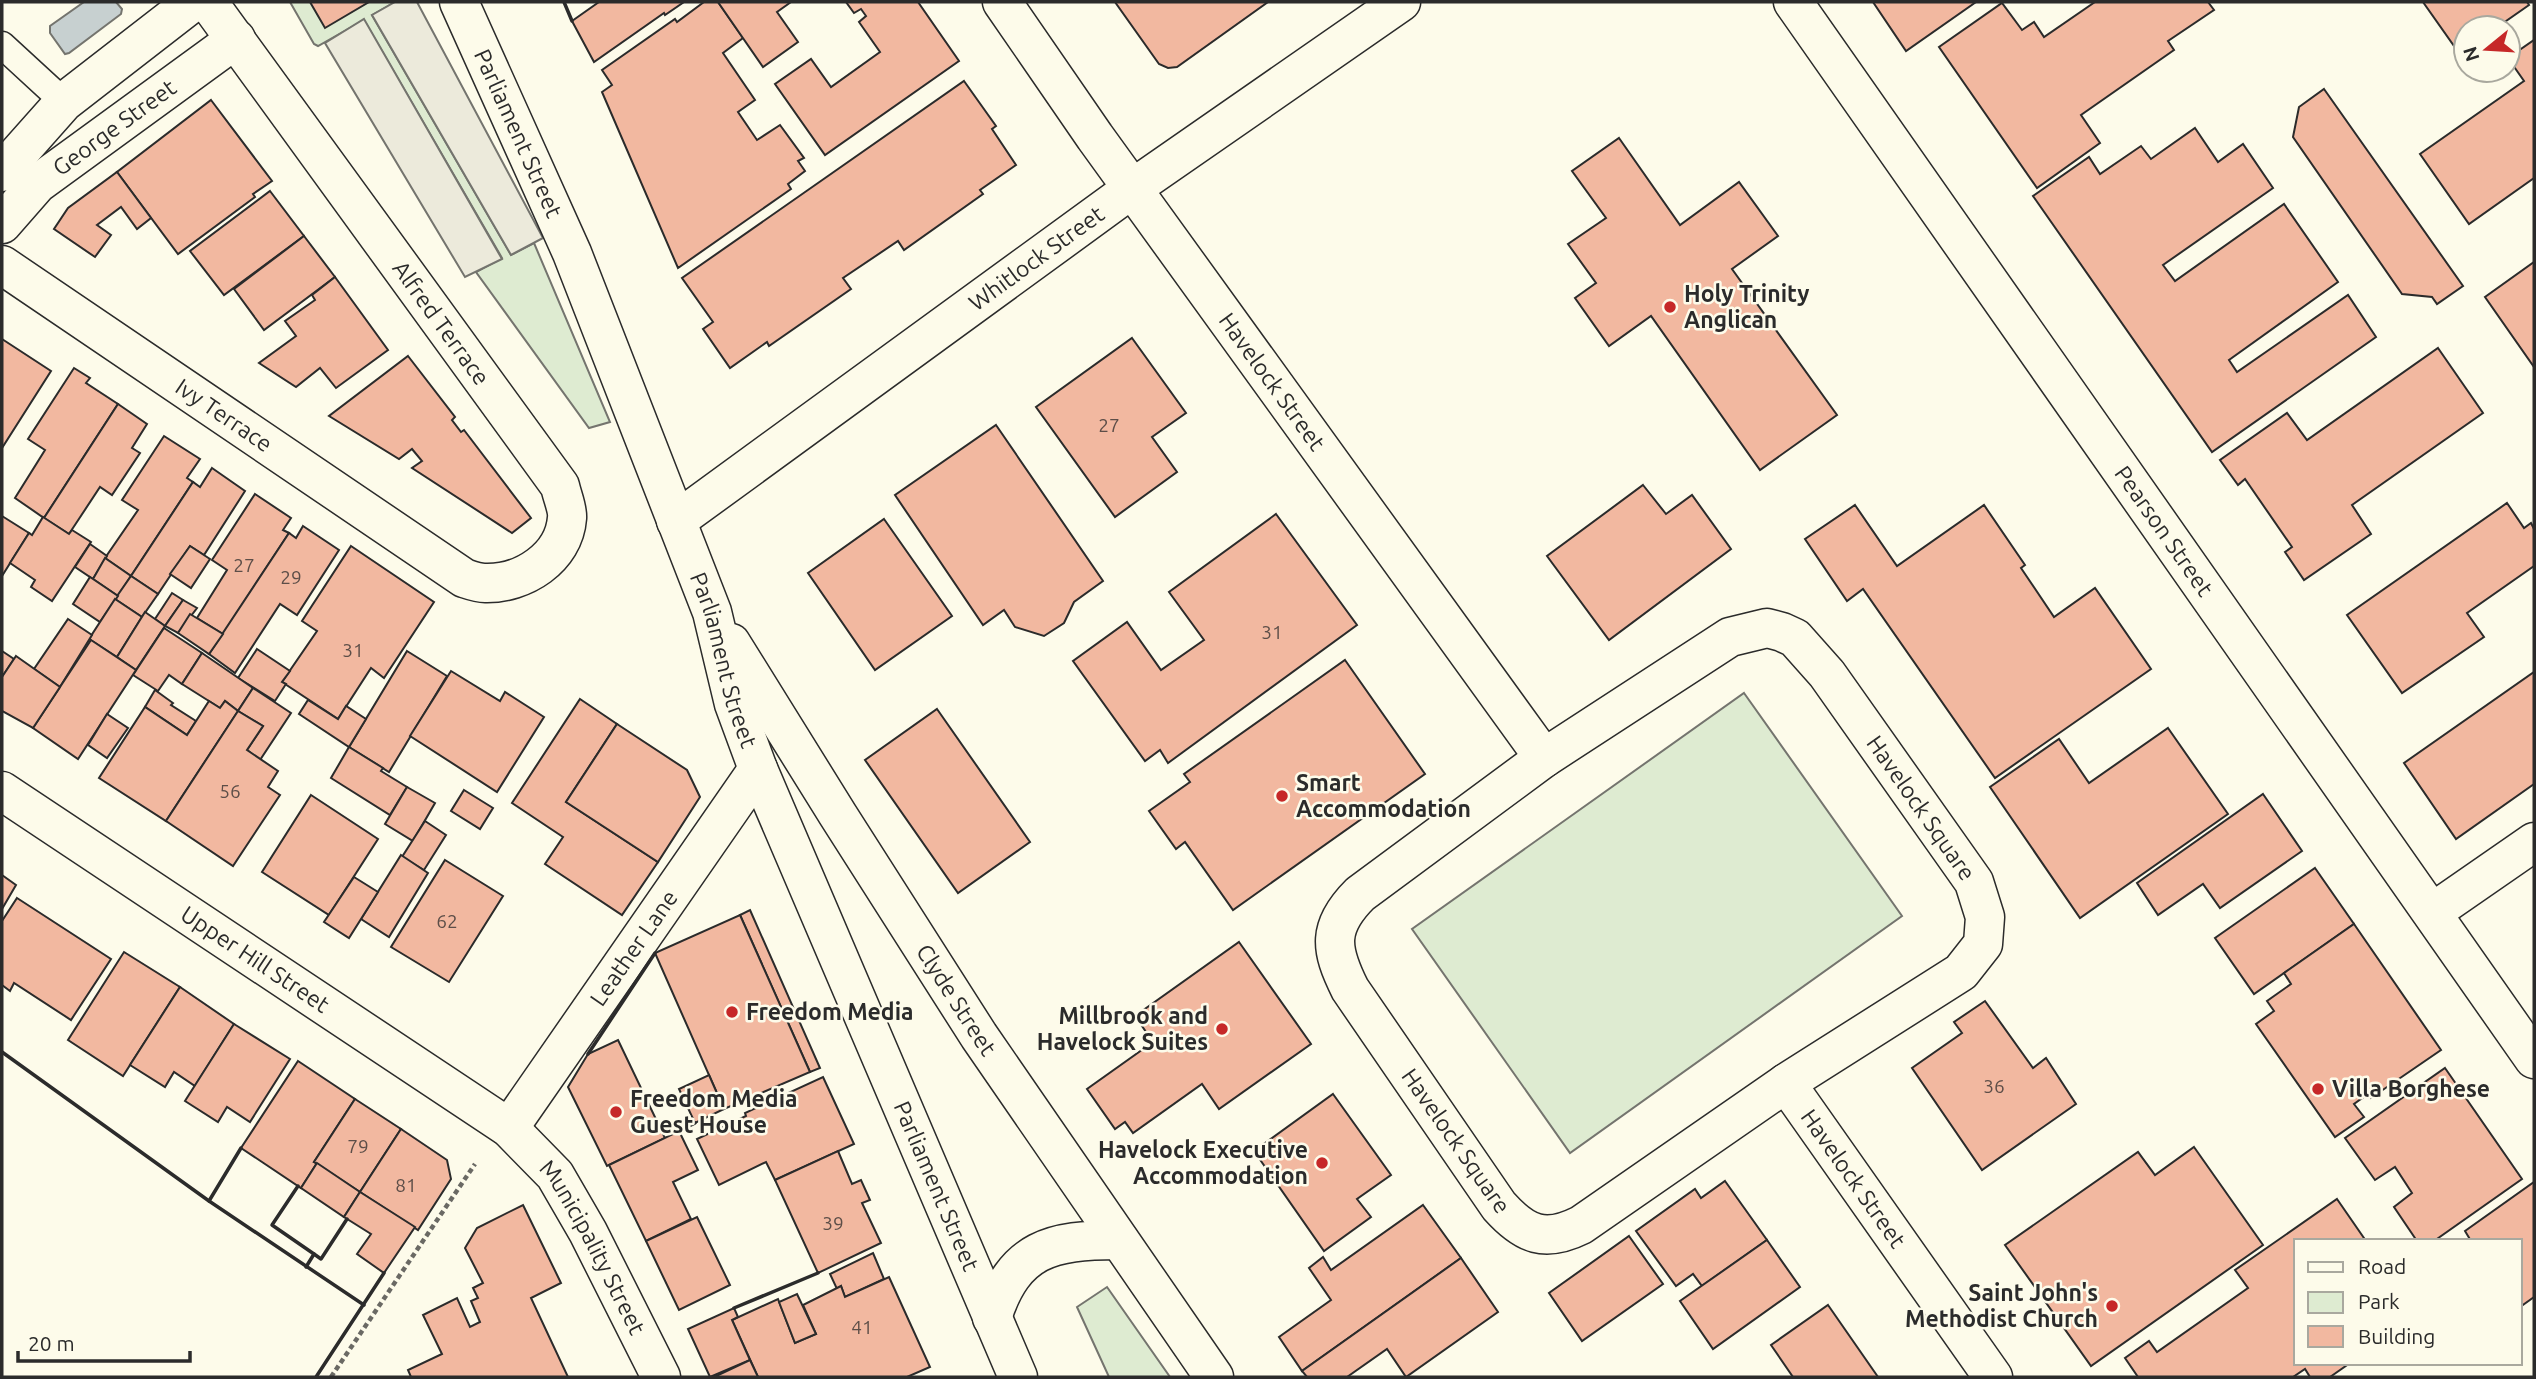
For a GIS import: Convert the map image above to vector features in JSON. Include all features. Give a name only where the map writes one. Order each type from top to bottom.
[{"type":"street","name":"George Street","points":[[2,172],[64,102],[193,2]]},
{"type":"street","name":"Alfred Terrace","points":[[208,2],[560,486],[568,517],[560,545],[545,563],[527,575],[483,584],[464,578],[444,566]]},
{"type":"street","name":"Parliament Street","points":[[459,2],[572,253],[712,612],[734,704],[758,769],[1018,1377]]},
{"type":"street","name":"Havelock Street","points":[[1002,2],[1544,758]]},
{"type":"street","name":"Whitlock Street","points":[[676,521],[1133,188],[1401,2]]},
{"type":"street","name":"Pearson Street","points":[[1793,2],[2534,1059]]},
{"type":"street","name":"George Street","points":[[2,224],[37,184],[236,39]]},
{"type":"street","name":"Ivy Terrace","points":[[2,265],[444,566]]},
{"type":"street","name":"Clyde Street","points":[[712,612],[972,1024],[1214,1377]]},
{"type":"street","name":"Havelock Square","points":[[1767,628],[1782,632],[1795,638],[1827,674],[1974,882],[1985,917],[1983,944],[1961,972],[1786,1083],[1581,1225],[1550,1236],[1522,1227],[1499,1206],[1350,989],[1342,972],[1334,938],[1338,921],[1360,894],[1544,758],[1730,637],[1767,628]]},
{"type":"street","name":"Leather Lane","points":[[506,1125],[758,769]]},
{"type":"street","name":"Upper Hill Street","points":[[2,791],[506,1125]]},
{"type":"street","points":[[2433,912],[2534,842]]},
{"type":"street","name":"Havelock Street","points":[[1786,1083],[1993,1377]]},
{"type":"street","name":"Municipality Street","points":[[506,1125],[555,1175],[588,1232],[661,1377]]},
{"type":"street","name":"Parliament Street","points":[[992,1318],[998,1298],[1010,1277],[1030,1257],[1054,1245],[1079,1240],[1119,1240]]},
{"type":"lane","points":[[2,45],[64,102]]},
{"type":"path","points":[[331,1377],[506,1125]]},
{"type":"green space","points":[[290,2],[395,2],[372,15],[511,255],[534,243],[610,422],[589,428],[476,272],[502,258],[364,20],[318,46],[314,44]]},
{"type":"green space","points":[[1744,693],[1902,916],[1570,1153],[1412,929]]},
{"type":"green space","points":[[1107,1287],[1170,1377],[1109,1377],[1077,1307]]},
{"type":"shaded area","points":[[84,2],[116,2],[122,9],[121,14],[65,54],[50,33],[50,26]]},
{"type":"shaded area","points":[[395,2],[417,2],[543,238],[511,255],[372,15]]},
{"type":"shaded area","points":[[364,19],[502,259],[465,277],[325,43]]},
{"type":"building","points":[[310,2],[369,2],[325,28]]},
{"type":"building","points":[[599,2],[684,2],[594,62],[572,21]]},
{"type":"building","points":[[704,2],[718,2],[743,38],[723,53],[755,100],[738,112],[757,140],[780,125],[804,158],[798,161],[805,171],[788,184],[791,189],[678,268],[602,92],[612,85],[602,70]]},
{"type":"building","points":[[718,2],[791,2],[777,12],[798,42],[763,67]]},
{"type":"building","points":[[846,2],[918,2],[959,61],[825,155],[775,84],[811,59],[831,87],[880,52],[859,22],[866,16],[861,9],[854,13]]},
{"type":"building","points":[[1115,2],[1268,2],[1177,67],[1168,68],[1159,64]]},
{"type":"building","points":[[1873,2],[1976,2],[1906,51]]},
{"type":"building","points":[[2095,2],[2208,2],[2214,10],[2168,41],[2174,50],[2081,115],[2100,143],[2037,188],[1939,47],[2002,3],[2022,30],[2034,22],[2044,37]]},
{"type":"building","points":[[2423,2],[2527,2],[2529,5],[2516,14],[2452,14],[2452,43]]},
{"type":"building","points":[[2534,40],[2534,178],[2469,224],[2420,154],[2522,84],[2522,48]]},
{"type":"building","points":[[964,81],[996,126],[992,129],[1016,165],[980,190],[983,194],[904,250],[898,241],[843,278],[851,289],[769,346],[767,342],[730,368],[703,329],[713,322],[682,278]]},
{"type":"building","points":[[2324,89],[2463,286],[2437,304],[2432,297],[2402,294],[2293,137],[2299,107]]},
{"type":"building","points":[[211,100],[272,181],[253,194],[255,197],[178,254],[117,172]]},
{"type":"building","points":[[2195,128],[2218,162],[2243,144],[2273,188],[2163,265],[2175,281],[2284,204],[2338,282],[2229,360],[2237,372],[2348,295],[2376,337],[2212,452],[2033,196],[2089,157],[2100,174],[2141,146],[2151,159]]},
{"type":"building","name":"Holy Trinity Anglican","points":[[1619,138],[1680,225],[1739,182],[1778,236],[1732,269],[1837,415],[1760,470],[1651,316],[1609,346],[1575,298],[1596,283],[1568,244],[1606,218],[1572,171]]},
{"type":"building","points":[[117,172],[151,218],[137,229],[121,207],[97,225],[111,235],[95,257],[54,229],[68,208]]},
{"type":"building","points":[[270,191],[304,236],[224,295],[190,251]]},
{"type":"building","points":[[304,236],[335,277],[264,330],[234,289]]},
{"type":"building","points":[[2534,262],[2534,367],[2485,297]]},
{"type":"building","points":[[335,277],[388,350],[336,388],[320,368],[296,387],[259,363],[296,336],[285,321],[315,300],[312,295]]},
{"type":"building","points":[[1132,338],[1186,413],[1152,437],[1177,472],[1115,517],[1036,407]]},
{"type":"building","points":[[2,339],[51,371],[2,448]]},
{"type":"building","points":[[2438,348],[2483,413],[2352,505],[2371,534],[2304,580],[2285,552],[2292,547],[2245,479],[2238,485],[2220,460],[2287,413],[2307,440]]},
{"type":"building","points":[[408,356],[455,417],[452,420],[461,432],[464,430],[531,518],[512,533],[412,468],[422,461],[412,449],[399,459],[329,416]]},
{"type":"building","points":[[74,368],[90,378],[86,383],[118,404],[44,518],[15,498],[45,450],[28,439]]},
{"type":"building","points":[[118,404],[147,424],[132,448],[140,453],[112,495],[100,487],[69,534],[44,518]]},
{"type":"building","points":[[996,425],[1103,581],[1074,602],[1064,623],[1044,636],[1015,627],[1004,610],[983,625],[895,495]]},
{"type":"building","points":[[164,436],[200,459],[187,478],[193,482],[131,576],[105,558],[138,510],[122,500]]},
{"type":"building","points":[[212,468],[245,491],[204,555],[190,546],[158,594],[131,576],[193,482],[200,487]]},
{"type":"building","points":[[1643,485],[1666,514],[1692,495],[1731,549],[1609,640],[1547,556]]},
{"type":"building","points":[[255,494],[291,518],[283,530],[289,533],[223,634],[197,618],[227,570],[212,560]]},
{"type":"building","points":[[2507,503],[2524,528],[2531,523],[2534,529],[2534,566],[2467,613],[2484,637],[2402,693],[2347,615]]},
{"type":"building","points":[[1855,505],[1897,566],[1984,505],[2025,565],[2021,568],[2054,617],[2095,588],[2151,669],[1995,778],[1863,589],[1847,601],[1805,539]]},
{"type":"building","points":[[1276,514],[1357,625],[1168,763],[1160,750],[1145,761],[1073,661],[1127,622],[1161,670],[1204,640],[1169,592]]},
{"type":"building","points":[[2,516],[29,533],[2,576]]},
{"type":"building","points":[[43,517],[69,534],[72,530],[91,542],[52,601],[31,587],[35,580],[10,563]]},
{"type":"building","points":[[884,519],[952,616],[875,670],[808,573]]},
{"type":"building","points":[[303,526],[339,550],[297,615],[280,604],[235,673],[209,654],[289,533],[296,538]]},
{"type":"building","points":[[90,544],[107,556],[93,579],[75,567]]},
{"type":"building","points":[[190,546],[210,559],[191,588],[170,574]]},
{"type":"building","points":[[351,546],[434,602],[384,678],[371,668],[338,719],[282,682],[317,631],[302,621]]},
{"type":"building","points":[[105,558],[131,576],[118,596],[93,579]]},
{"type":"building","points":[[131,576],[158,594],[142,617],[115,599]]},
{"type":"building","points":[[90,577],[118,596],[100,622],[73,604]]},
{"type":"building","points":[[172,593],[183,600],[165,626],[155,619]]},
{"type":"building","points":[[115,599],[142,617],[117,657],[89,639]]},
{"type":"building","points":[[183,600],[197,608],[178,633],[165,626]]},
{"type":"building","points":[[145,612],[165,626],[136,670],[117,657]]},
{"type":"building","points":[[190,614],[223,634],[209,654],[178,633]]},
{"type":"building","points":[[68,619],[92,635],[60,687],[34,669]]},
{"type":"building","points":[[164,628],[202,653],[182,684],[169,675],[158,691],[133,675]]},
{"type":"building","points":[[91,640],[136,670],[78,759],[33,728]]},
{"type":"building","points":[[257,649],[290,671],[282,682],[286,684],[275,701],[238,678]]},
{"type":"building","points":[[2,651],[14,659],[2,677]]},
{"type":"building","points":[[407,651],[447,676],[389,772],[349,747]]},
{"type":"building","points":[[202,653],[253,688],[238,711],[225,701],[220,708],[182,684]]},
{"type":"building","points":[[16,656],[60,687],[33,728],[2,711],[2,677]]},
{"type":"building","name":"Smart Accommodation","points":[[1345,660],[1425,774],[1233,910],[1185,842],[1176,849],[1149,811],[1190,782],[1184,774]]},
{"type":"building","points":[[451,671],[500,701],[505,692],[544,717],[497,792],[410,736]]},
{"type":"building","points":[[2534,672],[2534,784],[2456,839],[2404,763]]},
{"type":"building","points":[[253,688],[291,713],[260,760],[247,750],[263,726],[238,711]]},
{"type":"building","points":[[155,690],[173,703],[171,705],[196,721],[187,735],[145,707]]},
{"type":"building","points":[[580,699],[617,724],[566,802],[658,862],[622,915],[545,864],[563,837],[512,803]]},
{"type":"building","points":[[308,700],[338,719],[346,706],[366,719],[349,747],[299,714]]},
{"type":"building","points":[[209,701],[220,708],[225,701],[238,711],[166,821],[99,778],[145,707],[187,735]]},
{"type":"building","points":[[937,709],[1030,842],[958,893],[865,760]]},
{"type":"building","points":[[238,711],[263,726],[247,750],[278,771],[268,787],[280,795],[233,866],[166,821]]},
{"type":"building","points":[[107,714],[128,728],[107,758],[88,745]]},
{"type":"building","points":[[617,724],[687,770],[700,797],[658,862],[566,802]]},
{"type":"building","points":[[2168,728],[2228,814],[2080,918],[1990,787],[2059,739],[2089,783]]},
{"type":"building","points":[[349,747],[407,787],[390,815],[331,778]]},
{"type":"building","points":[[407,787],[435,803],[413,841],[385,824]]},
{"type":"building","points":[[464,790],[493,808],[480,829],[451,811]]},
{"type":"building","points":[[2263,794],[2302,851],[2220,908],[2203,884],[2158,915],[2137,883]]},
{"type":"building","points":[[311,795],[378,839],[329,915],[262,872]]},
{"type":"building","points":[[425,821],[446,835],[424,870],[402,857]]},
{"type":"building","points":[[401,855],[428,873],[389,937],[361,919]]},
{"type":"building","points":[[445,860],[503,896],[449,982],[391,947]]},
{"type":"building","points":[[2315,868],[2354,924],[2254,994],[2215,938]]},
{"type":"building","points":[[2,875],[16,885],[2,909]]},
{"type":"building","points":[[354,877],[378,892],[349,938],[324,922]]},
{"type":"building","points":[[17,898],[111,959],[71,1020],[14,983],[10,991],[2,985],[2,921]]},
{"type":"building","points":[[750,910],[820,1068],[810,1072],[740,915]]},
{"type":"building","name":"Freedom Media","points":[[740,915],[810,1072],[724,1109],[655,953]]},
{"type":"building","points":[[2354,924],[2441,1050],[2371,1098],[2368,1094],[2354,1104],[2364,1117],[2335,1137],[2256,1024],[2274,1011],[2267,1001],[2291,984],[2284,973]]},
{"type":"building","name":"Millbrook and Havelock Suites","points":[[1239,942],[1311,1044],[1219,1109],[1202,1084],[1133,1133],[1125,1122],[1115,1129],[1087,1089],[1153,1042],[1135,1016]]},
{"type":"building","points":[[124,952],[180,987],[123,1076],[68,1040]]},
{"type":"building","points":[[180,987],[234,1024],[195,1086],[174,1072],[165,1087],[130,1065]]},
{"type":"building","points":[[1985,1001],[2033,1068],[2046,1058],[2076,1104],[1982,1170],[1912,1068],[1962,1033],[1954,1022]]},
{"type":"building","points":[[234,1024],[290,1059],[250,1122],[227,1107],[218,1122],[185,1101]]},
{"type":"building","name":"Freedom Media Guest House","points":[[618,1040],[665,1138],[607,1166],[568,1087],[588,1054]]},
{"type":"building","points":[[298,1061],[355,1099],[314,1162],[317,1163],[301,1188],[241,1148]]},
{"type":"building","points":[[2445,1068],[2522,1179],[2437,1239],[2416,1239],[2394,1207],[2412,1193],[2395,1167],[2375,1180],[2345,1138]]},
{"type":"building","points":[[709,1075],[724,1109],[695,1123],[679,1089]]},
{"type":"building","points":[[823,1077],[854,1144],[775,1180],[766,1162],[719,1185],[697,1139],[746,1116],[745,1113]]},
{"type":"building","name":"Havelock Executive Accommodation","points":[[1333,1094],[1391,1175],[1357,1199],[1371,1217],[1324,1251],[1254,1151]]},
{"type":"building","points":[[355,1099],[401,1129],[360,1192],[314,1162]]},
{"type":"building","points":[[401,1129],[447,1160],[451,1179],[418,1230],[360,1192]]},
{"type":"building","points":[[679,1131],[698,1170],[673,1182],[691,1219],[646,1241],[609,1165]]},
{"type":"building","name":"Saint John's Methodist Church","points":[[2194,1147],[2263,1245],[2091,1366],[2005,1245],[2138,1152],[2155,1175]]},
{"type":"building","points":[[838,1151],[852,1184],[861,1180],[870,1200],[862,1203],[881,1243],[818,1273],[775,1180]]},
{"type":"building","points":[[317,1163],[360,1192],[344,1217],[301,1188]]},
{"type":"building","points":[[1725,1181],[1767,1240],[1702,1286],[1693,1274],[1676,1286],[1636,1231],[1695,1189],[1701,1198]]},
{"type":"building","points":[[2534,1182],[2534,1297],[2522,1306],[2522,1239],[2470,1239],[2465,1231]]},
{"type":"building","points":[[360,1192],[415,1227],[384,1273],[357,1254],[371,1234],[344,1217]]},
{"type":"building","name":"Saint John's Methodist Church","points":[[2337,1199],[2365,1239],[2294,1239],[2294,1365],[2347,1365],[2330,1377],[2310,1377],[2305,1369],[2293,1377],[2138,1377],[2125,1358],[2149,1341],[2157,1352],[2248,1288],[2235,1270]]},
{"type":"building","points":[[523,1205],[561,1283],[531,1298],[568,1377],[411,1377],[408,1370],[442,1354],[423,1315],[457,1298],[470,1327],[480,1322],[471,1301],[478,1298],[473,1288],[483,1283],[465,1248],[477,1228]]},
{"type":"building","points":[[1423,1205],[1461,1258],[1302,1371],[1279,1337],[1331,1300],[1309,1268],[1323,1257],[1331,1270]]},
{"type":"building","points":[[697,1217],[730,1285],[679,1310],[646,1241]]},
{"type":"building","points":[[1629,1236],[1663,1284],[1582,1341],[1549,1293]]},
{"type":"building","points":[[1767,1240],[1800,1287],[1713,1349],[1680,1301]]},
{"type":"building","points":[[873,1253],[884,1279],[845,1297],[841,1286],[837,1289],[830,1274]]},
{"type":"building","points":[[1461,1258],[1498,1312],[1406,1377],[1387,1349],[1347,1377],[1307,1377],[1302,1371]]},
{"type":"building","points":[[889,1277],[930,1367],[907,1377],[758,1377],[732,1320],[778,1299],[795,1343],[816,1334],[803,1305],[841,1286],[845,1297]]},
{"type":"building","points":[[797,1294],[816,1334],[795,1343],[779,1302]]},
{"type":"building","points":[[1828,1305],[1878,1377],[1793,1377],[1771,1345]]},
{"type":"building","points":[[734,1308],[738,1317],[732,1320],[750,1360],[710,1377],[688,1329]]},
{"type":"building","points":[[750,1360],[758,1377],[714,1377]]},
{"type":"wall","points":[[564,2],[572,21]]},
{"type":"wall","points":[[588,1054],[655,953]]},
{"type":"wall","points":[[2,1052],[209,1201],[364,1305]]},
{"type":"wall","points":[[679,1131],[695,1123]]},
{"type":"wall","points":[[209,1201],[241,1148]]},
{"type":"wall","points":[[298,1186],[272,1225],[314,1254]]},
{"type":"wall","points":[[306,1267],[314,1254],[321,1259],[347,1219]]},
{"type":"wall","points":[[316,1377],[384,1273]]},
{"type":"wall","points":[[734,1308],[818,1273]]},
{"type":"place","name":"Holy Trinity Anglican","points":[[1670,307]]},
{"type":"place","name":"Smart Accommodation","points":[[1282,796]]},
{"type":"place","name":"Freedom Media","points":[[732,1012]]},
{"type":"place","name":"Millbrook and Havelock Suites","points":[[1222,1029]]},
{"type":"place","name":"Villa Borghese","points":[[2318,1089]]},
{"type":"place","name":"Freedom Media Guest House","points":[[616,1112]]},
{"type":"place","name":"Havelock Executive Accommodation","points":[[1322,1163]]},
{"type":"place","name":"Saint John's Methodist Church","points":[[2112,1306]]}]
